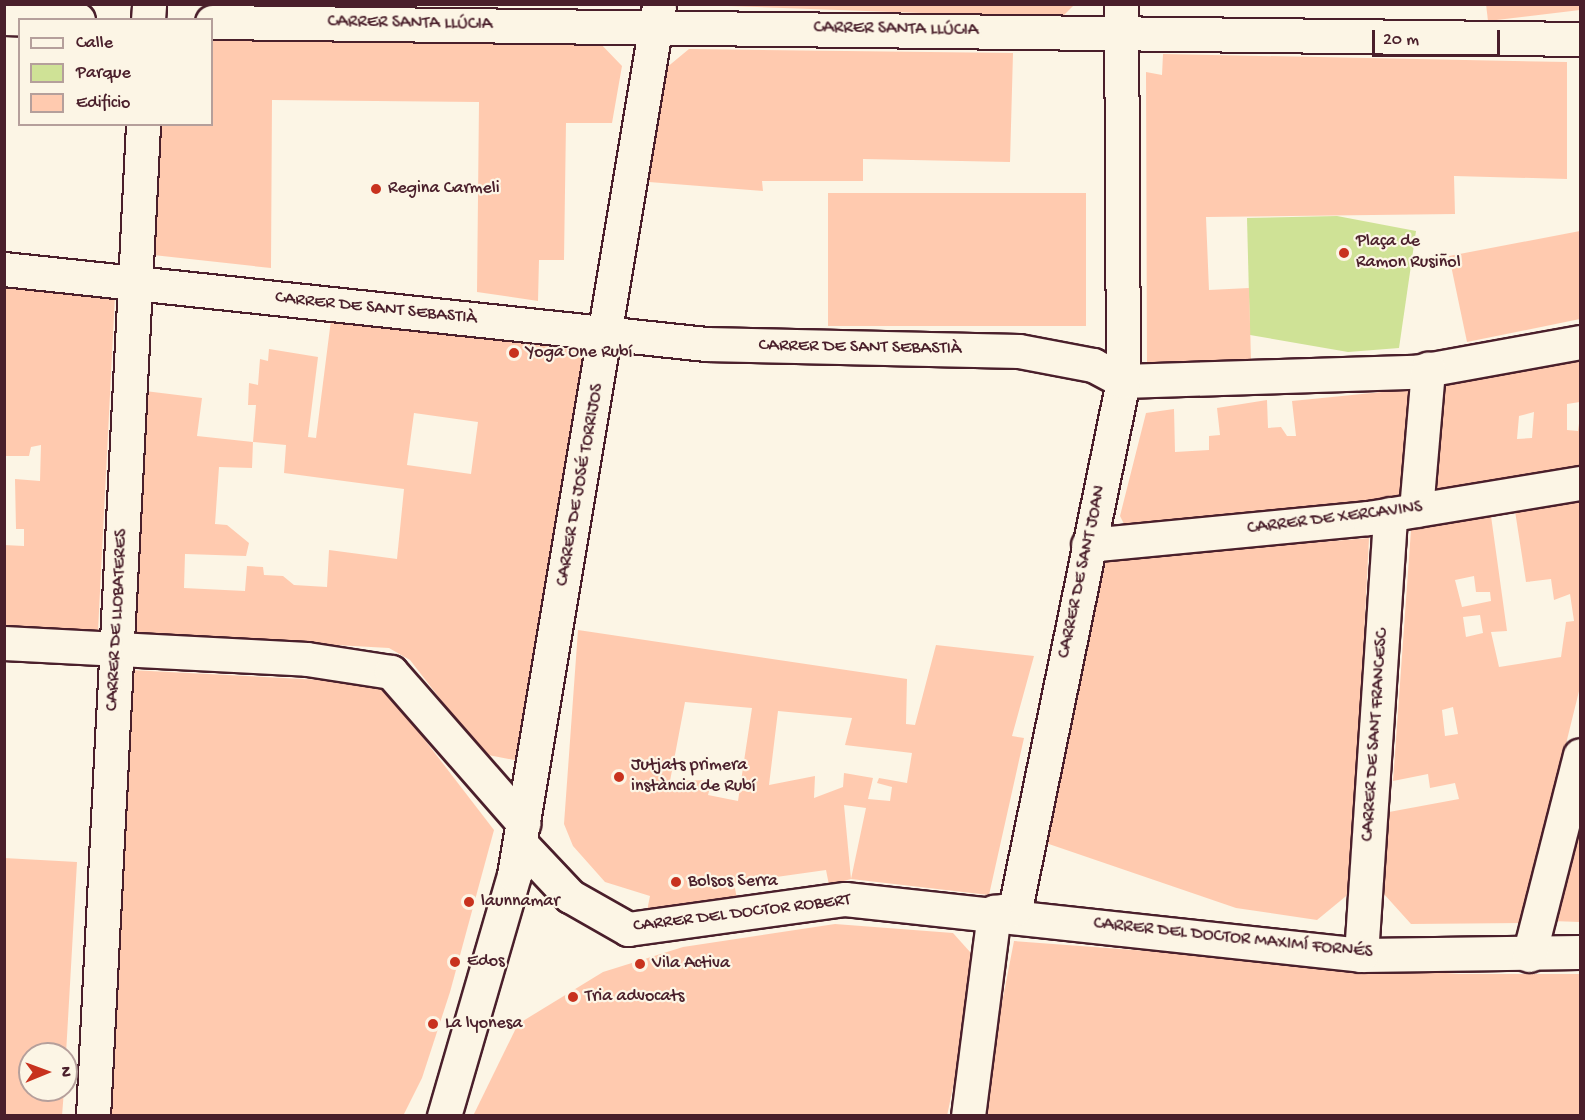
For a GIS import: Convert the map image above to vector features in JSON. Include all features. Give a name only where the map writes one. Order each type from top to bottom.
[{"type":"street","name":"CARRER SANTA LLÚCIA","points":[[213,22],[658,16],[1121,18],[1581,39]]},
{"type":"street","name":"CARRER DE JOSÉ TORRIJOS","points":[[444,1116],[522,833],[658,16]]},
{"type":"street","name":"CARRER DE SANT JOAN","points":[[994,912],[1015,909],[1123,381],[1121,18]]},
{"type":"street","name":"CARRER DE LLOBATERES","points":[[93,1116],[143,126]]},
{"type":"street","name":"CARRER DE SANT SEBASTIÀ","points":[[4,268],[134,284],[607,333],[783,347],[1019,351],[1093,365],[1123,381]]},
{"type":"street","points":[[1123,381],[1428,369],[1581,342]]},
{"type":"street","name":"CARRER DE SANT FRANCESC","points":[[1361,955],[1403,512],[1428,369]]},
{"type":"street","name":"CARRER DE XERCAVINS","points":[[1088,545],[1403,512],[1581,483]]},
{"type":"street","name":"CARRER DEL DOCTOR ROBERT","points":[[4,643],[307,659],[391,672],[522,833],[570,896],[628,929],[845,900],[994,912]]},
{"type":"street","points":[[1529,955],[1581,755]]},
{"type":"street","points":[[968,1116],[994,912]]},
{"type":"street","name":"CARRER DEL DOCTOR MAXIMÍ FORNÉS","points":[[994,912],[1361,955],[1529,955],[1581,952]]},
{"type":"green space","name":"Plaça de Ramon Rusiñol","points":[[1337,216],[1416,231],[1399,348],[1348,352],[1250,335],[1247,218]]},
{"type":"building","points":[[670,4],[1075,4],[1061,18]]},
{"type":"building","points":[[1486,4],[1580,4],[1580,10],[1488,21]]},
{"type":"building","points":[[213,35],[596,39],[622,66],[612,123],[566,123],[564,260],[539,260],[538,301],[477,292],[479,102],[272,100],[271,268],[144,254],[152,126],[213,126]]},
{"type":"building","points":[[689,49],[1013,53],[1010,162],[863,159],[863,181],[762,181],[763,191],[649,182],[660,73]]},
{"type":"building","points":[[1163,54],[1567,62],[1567,179],[1454,176],[1455,214],[1206,217],[1209,290],[1249,288],[1251,360],[1147,370],[1146,72],[1162,75]]},
{"type":"building","points":[[828,193],[1086,193],[1086,326],[828,326]]},
{"type":"building","points":[[1580,231],[1580,319],[1467,342],[1449,256]]},
{"type":"building","points":[[4,287],[115,296],[98,631],[4,628],[4,545],[24,546],[24,529],[16,529],[15,479],[40,481],[41,445],[31,447],[29,456],[4,456]]},
{"type":"building","points":[[331,320],[585,351],[519,761],[483,754],[410,660],[389,648],[133,634],[145,391],[202,398],[197,436],[253,442],[256,405],[248,405],[249,383],[258,385],[260,359],[268,361],[269,349],[318,357],[308,437],[316,438]],"holes":[[[414,413],[478,422],[471,474],[407,465]],[[253,442],[286,445],[284,473],[404,489],[397,559],[329,550],[327,587],[294,585],[283,576],[264,575],[263,567],[247,566],[245,591],[184,588],[185,554],[246,556],[249,543],[227,525],[215,524],[219,467],[252,468]]]},
{"type":"building","points":[[1580,359],[1580,402],[1567,404],[1567,430],[1578,431],[1580,416],[1580,472],[1426,500],[1433,386]],"holes":[[[1534,412],[1532,438],[1517,439],[1519,416]]]},
{"type":"building","points":[[1412,389],[1406,501],[1124,524],[1120,516],[1146,413],[1174,409],[1175,452],[1209,450],[1209,436],[1220,435],[1217,408],[1267,400],[1268,428],[1281,427],[1287,436],[1296,436],[1292,401]]},
{"type":"building","points":[[1580,499],[1580,687],[1522,923],[1411,924],[1383,893],[1389,812],[1459,799],[1455,783],[1430,788],[1428,774],[1393,781],[1411,530],[1491,516],[1507,631],[1491,632],[1499,667],[1561,657],[1566,622],[1574,621],[1570,594],[1554,600],[1551,579],[1526,582],[1515,511]],"holes":[[[1474,576],[1476,592],[1490,592],[1491,601],[1462,607],[1455,580]],[[1480,615],[1483,633],[1466,637],[1463,617]],[[1453,707],[1458,734],[1445,736],[1442,710]]]},
{"type":"building","points":[[1369,538],[1351,892],[1317,920],[1236,908],[1043,842],[1106,560]]},
{"type":"building","points":[[578,630],[907,679],[906,724],[915,725],[936,645],[1034,656],[1012,736],[1024,738],[989,895],[851,879],[829,885],[826,870],[734,883],[737,899],[647,911],[650,896],[605,882],[573,846],[564,824]],"holes":[[[685,702],[752,708],[738,801],[708,795],[712,780],[670,781]],[[778,711],[852,718],[845,745],[912,753],[907,783],[879,778],[877,783],[892,787],[890,801],[868,799],[873,778],[844,773],[843,787],[814,798],[815,776],[769,785]],[[844,805],[866,808],[851,879]]]},
{"type":"building","points":[[130,670],[381,683],[494,830],[450,992],[422,1078],[403,1116],[109,1116]]},
{"type":"building","points":[[1580,825],[1580,922],[1552,921],[1573,827]]},
{"type":"building","points":[[4,858],[77,862],[67,1042],[18,1042],[18,1102],[63,1102],[62,1116],[4,1116]]},
{"type":"building","points":[[835,924],[953,933],[979,962],[947,1116],[473,1116],[518,1024],[603,972],[683,947]]},
{"type":"building","points":[[1014,941],[1459,974],[1580,974],[1580,1116],[980,1116]]},
{"type":"place","name":"Regina Carmeli","points":[[376,189]]},
{"type":"place","name":"Plaça de Ramon Rusiñol","points":[[1344,253]]},
{"type":"place","name":"Yoga One Rubí","points":[[514,353]]},
{"type":"place","name":"Jutjats primera instància de Rubí","points":[[619,777]]},
{"type":"place","name":"Bolsos Serra","points":[[676,882]]},
{"type":"place","name":"launnamar","points":[[469,902]]},
{"type":"place","name":"Edos","points":[[455,962]]},
{"type":"place","name":"Vila Activa","points":[[640,964]]},
{"type":"place","name":"Tria advocats","points":[[573,997]]},
{"type":"place","name":"La lyonesa","points":[[433,1024]]}]
